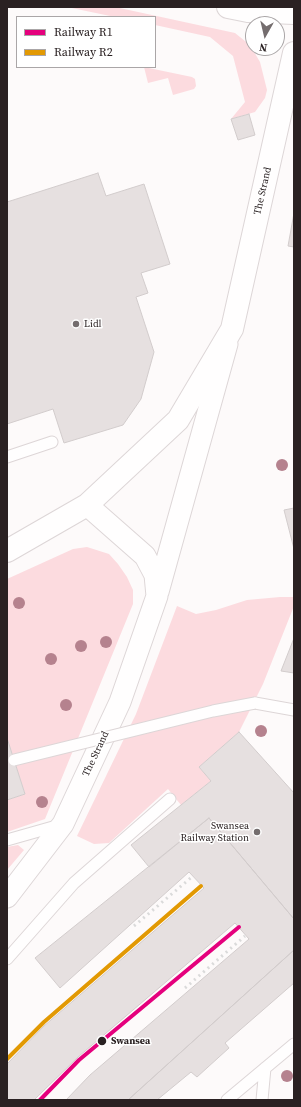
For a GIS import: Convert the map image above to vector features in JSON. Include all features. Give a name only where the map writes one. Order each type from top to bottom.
[{"type":"street","points":[[228,7],[248,11],[294,13]]},
{"type":"street","name":"The Strand","points":[[7,897],[63,824],[120,702],[157,596],[232,330],[294,53]]},
{"type":"street","name":"The Strand","points":[[7,551],[87,506],[178,420],[232,330]]},
{"type":"street","name":"The Strand","points":[[87,506],[145,556],[155,575],[157,596]]},
{"type":"lane","points":[[7,457],[52,442]]},
{"type":"lane","points":[[14,760],[205,713],[255,703],[294,710]]},
{"type":"lane","points":[[7,959],[74,883],[170,799]]},
{"type":"lane","points":[[7,840],[63,824]]},
{"type":"lane","points":[[227,1100],[294,1044]]},
{"type":"lane","points":[[262,1100],[265,1068]]},
{"type":"shaded area","points":[[67,7],[115,7],[235,33],[245,41],[245,56],[256,56],[260,62],[267,90],[265,98],[255,112],[231,119],[245,102],[233,56],[210,37],[156,25],[156,16],[110,16]]},
{"type":"shaded area","points":[[144,68],[192,77],[195,79],[196,86],[194,89],[173,95],[168,78],[148,83]]},
{"type":"shaded area","points":[[87,547],[109,554],[118,564],[127,577],[133,590],[133,604],[45,819],[7,832],[7,800],[25,794],[7,738],[7,579],[73,549]]},
{"type":"shaded area","points":[[294,597],[294,606],[263,684],[239,732],[199,767],[211,781],[181,805],[168,789],[109,843],[94,844],[77,836],[136,714],[177,606],[196,614],[216,610],[247,600]]},
{"type":"shaded area","points":[[18,845],[24,850],[7,870],[7,847]]},
{"type":"building","points":[[249,114],[255,135],[238,140],[231,119]]},
{"type":"building","name":"Lidl","points":[[98,173],[106,196],[144,184],[170,264],[141,273],[148,293],[136,297],[154,352],[141,399],[123,425],[64,443],[53,409],[7,424],[7,202]]},
{"type":"building","points":[[294,213],[294,247],[288,246]]},
{"type":"building","points":[[294,508],[294,549],[284,510]]},
{"type":"building","points":[[294,638],[294,673],[281,671]]},
{"type":"building","name":"Swansea Railway Station","points":[[239,732],[294,793],[294,919],[209,818],[149,867],[131,845],[211,781],[199,767]]},
{"type":"building","points":[[7,738],[25,794],[7,800]]},
{"type":"building","points":[[209,818],[294,919],[294,950],[128,1100],[66,1100],[90,1075],[249,939],[235,923],[78,1057],[34,1100],[7,1100],[7,1064],[44,1026],[204,888],[189,872],[60,988],[35,958]]},
{"type":"building","points":[[294,950],[294,983],[225,1043],[229,1048],[197,1077],[191,1072],[157,1100],[128,1100]]},
{"type":"railway","points":[[134,926],[193,876]]},
{"type":"railway","points":[[143,936],[201,886]]},
{"type":"railway","points":[[175,980],[239,927]]},
{"type":"railway","points":[[185,988],[245,936]]},
{"type":"rail line","name":"R2","points":[[7,1059],[44,1022],[201,886]]},
{"type":"rail line","name":"R1","points":[[40,1100],[79,1060],[239,927]]},
{"type":"place","name":"Lidl","points":[[76,324]]},
{"type":"place","name":"Swansea Railway Station","points":[[257,832]]},
{"type":"place","name":"Swansea","points":[[102,1041]]}]
